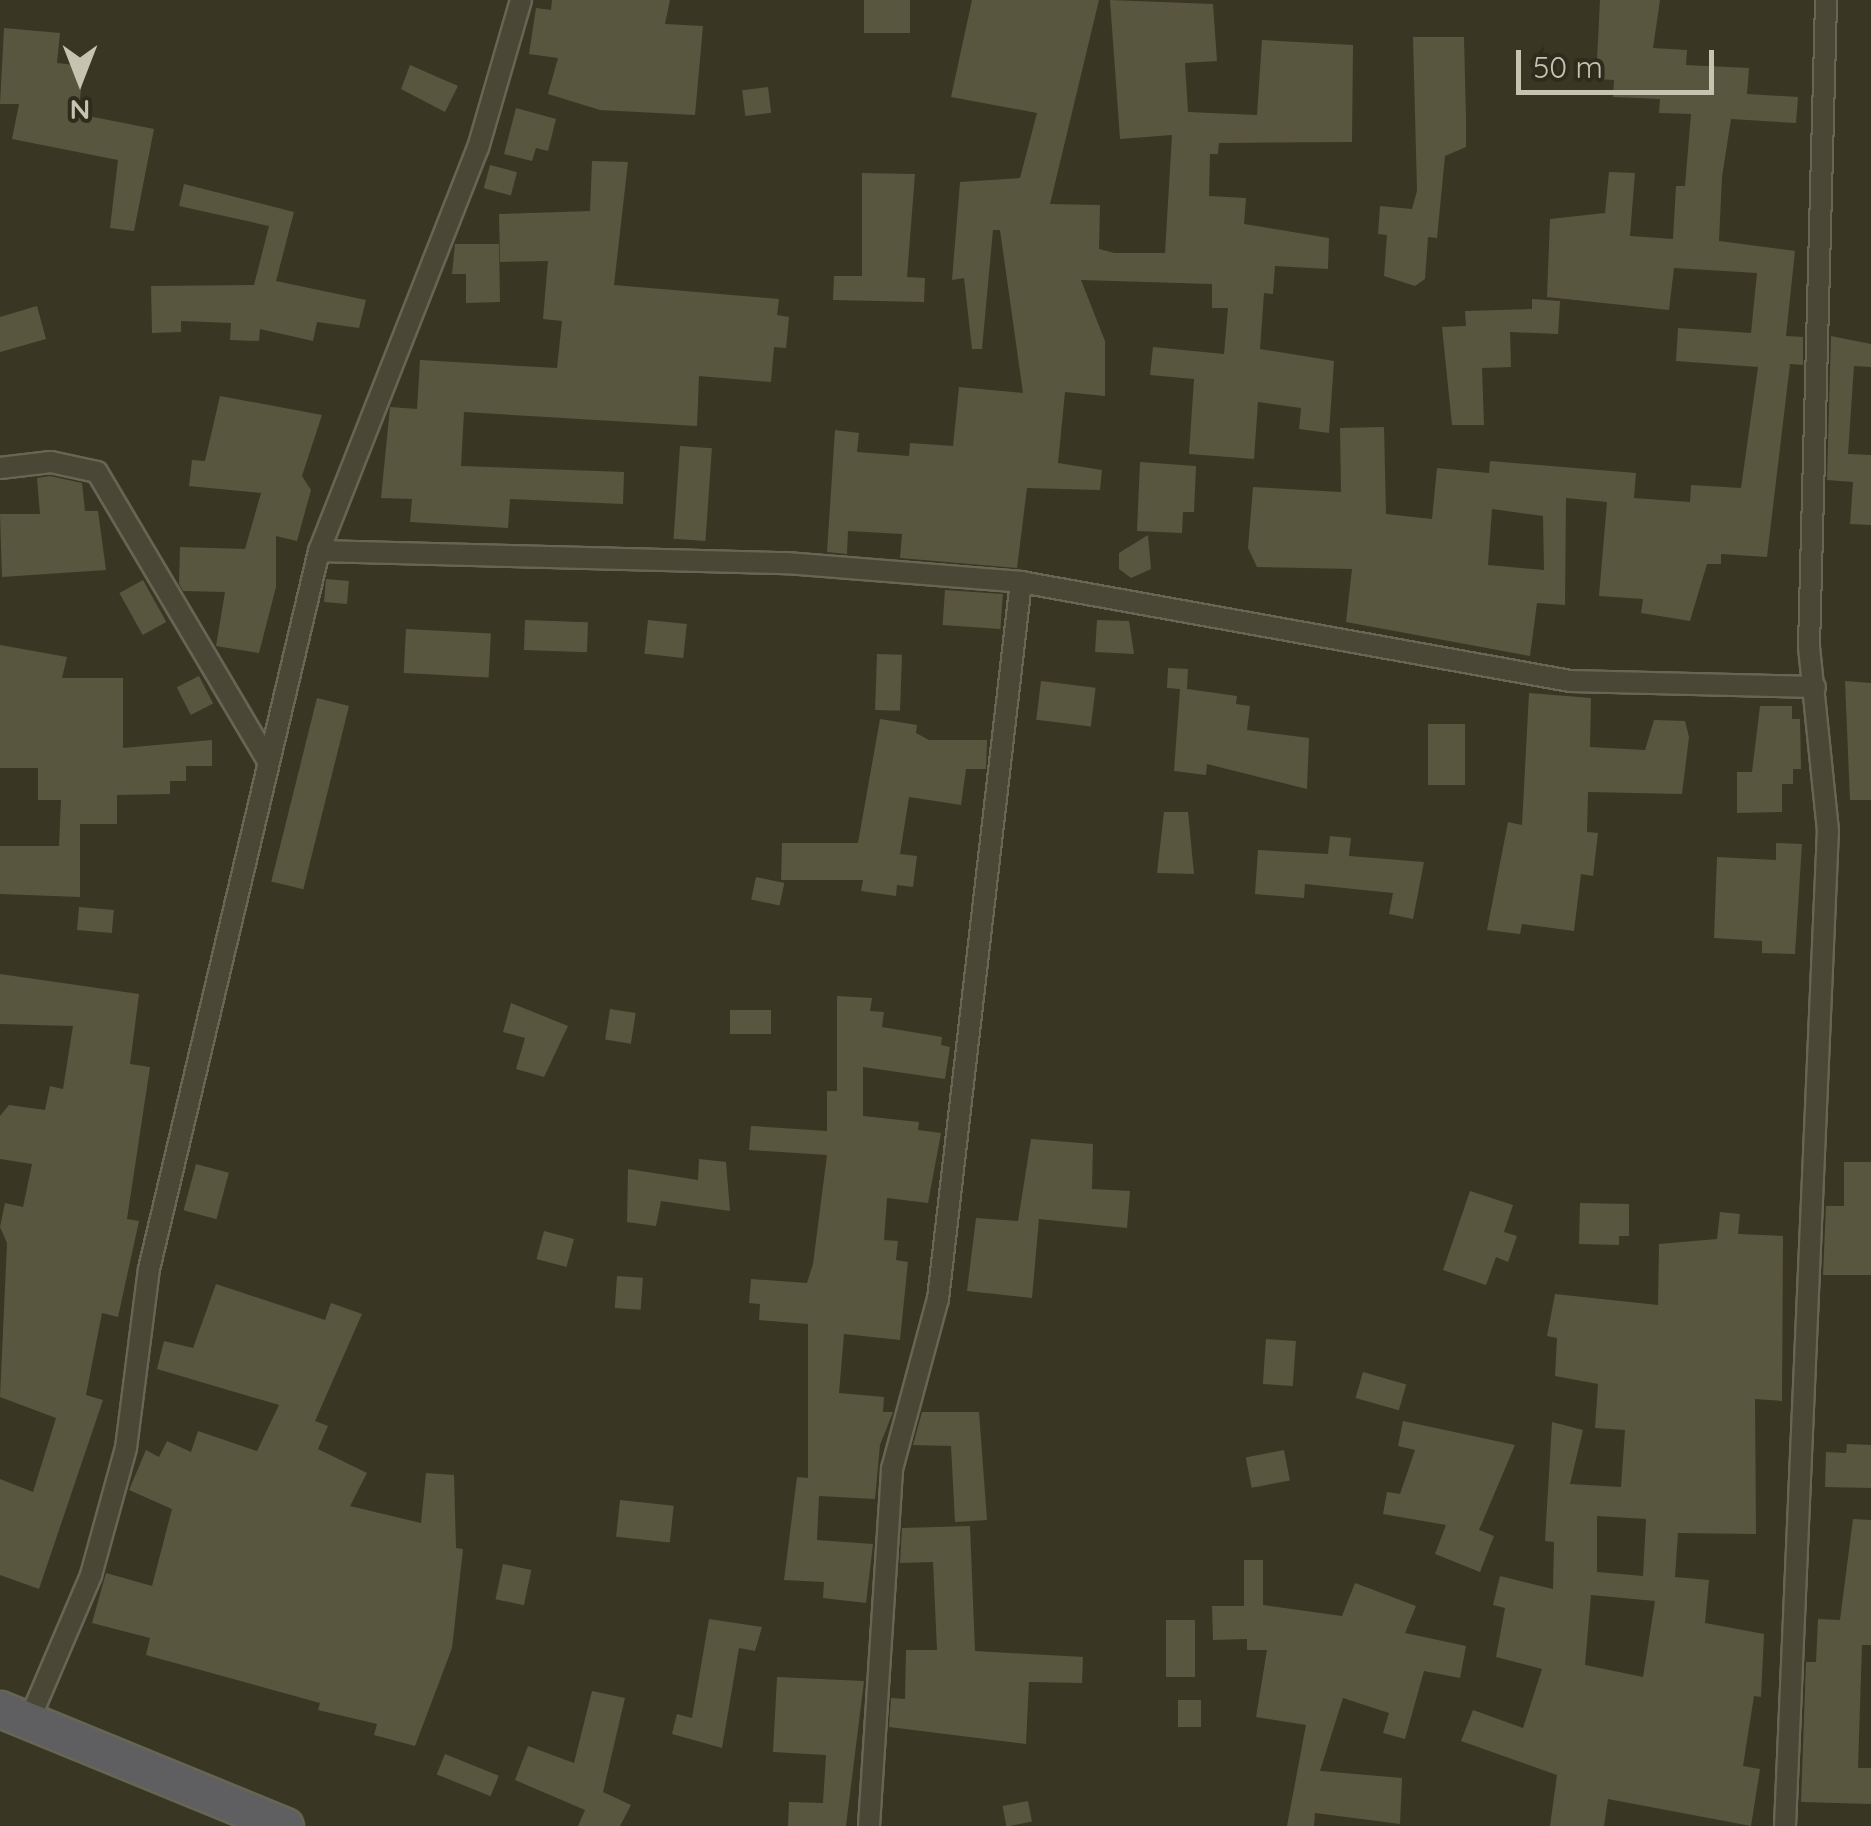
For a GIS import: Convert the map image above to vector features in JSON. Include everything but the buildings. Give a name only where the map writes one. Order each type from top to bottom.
[{"type":"highway","points":[[14,1716],[242,1815],[286,1826]]},
{"type":"street","points":[[14,1716],[92,1575],[126,1448],[149,1268],[319,550],[478,148],[521,0]]},
{"type":"street","points":[[1784,1826],[1828,831],[1815,687],[1809,529],[1826,0]]},
{"type":"street","points":[[0,468],[51,462],[97,472],[267,759]]},
{"type":"street","points":[[319,550],[787,563],[1021,582],[1570,681],[1815,687]]},
{"type":"street","points":[[869,1826],[892,1468],[938,1299],[1021,582]]}]
